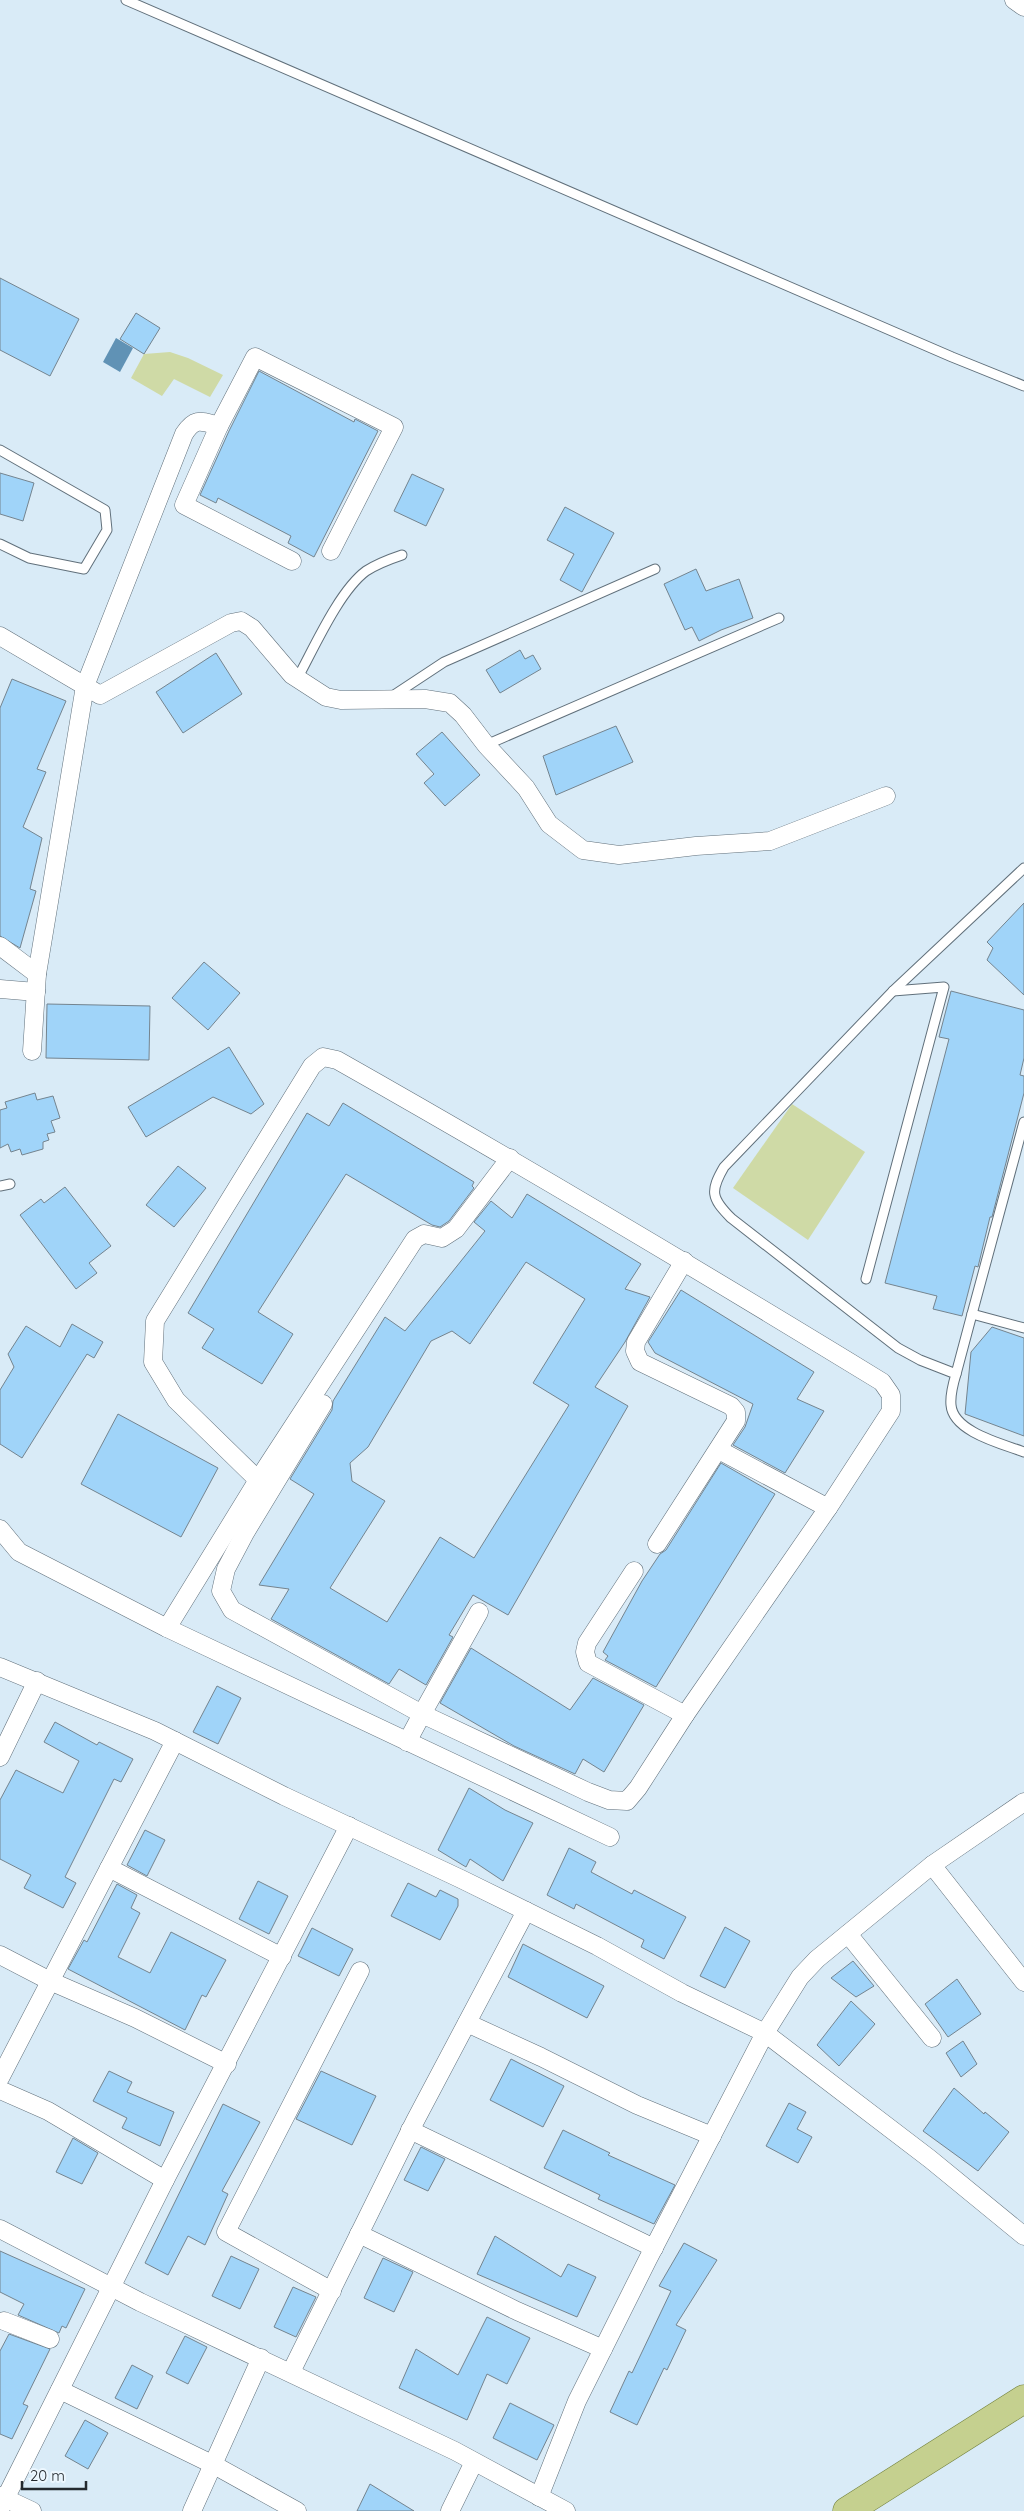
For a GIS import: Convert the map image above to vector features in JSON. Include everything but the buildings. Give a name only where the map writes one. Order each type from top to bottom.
[{"type":"main road","points":[[847,2511],[1024,2399]]},
{"type":"street","points":[[1014,0],[1024,7]]},
{"type":"street","points":[[292,561],[184,505],[219,426],[255,357],[394,427],[332,550]]},
{"type":"street","points":[[32,1051],[37,974],[84,686],[184,434],[190,424],[200,421],[219,426]]},
{"type":"street","points":[[0,636],[100,695],[230,623],[242,622],[252,628],[282,664],[297,678],[326,697],[341,700],[425,699],[450,703],[463,715],[486,745],[526,788],[549,824],[583,850],[619,855],[696,846],[770,841],[886,796]]},
{"type":"street","points":[[0,946],[37,974]]},
{"type":"street","points":[[0,989],[36,992]]},
{"type":"street","points":[[258,1480],[176,1400],[154,1362],[156,1321],[312,1066],[323,1057],[337,1060],[510,1158],[684,1261],[882,1382],[891,1395],[891,1411],[828,1508],[638,1788],[627,1801],[609,1800],[588,1792],[422,1714],[232,1610],[221,1592],[226,1569],[245,1533],[323,1404]]},
{"type":"street","points":[[167,1628],[258,1480],[415,1239],[424,1234],[442,1238],[456,1229],[510,1158]]},
{"type":"street","points":[[657,1544],[736,1421],[736,1412],[731,1406],[640,1362],[634,1351],[636,1342],[684,1261]]},
{"type":"street","points":[[719,1450],[828,1508]]},
{"type":"street","points":[[0,1529],[19,1552],[167,1628],[610,1838]]},
{"type":"street","points":[[634,1571],[587,1643],[585,1652],[588,1663],[686,1715]]},
{"type":"street","points":[[407,1742],[479,1612]]},
{"type":"street","points":[[0,1667],[37,1681],[175,1741],[597,1946],[682,1993],[765,2033],[930,2159],[1024,2236]]},
{"type":"street","points":[[0,1757],[37,1681]]},
{"type":"street","points":[[0,2078],[175,1741]]},
{"type":"street","points":[[539,2497],[577,2401],[765,2033],[800,1977],[817,1959],[932,1866],[1024,1802]]},
{"type":"street","points":[[32,2511],[2,2501],[165,2180],[227,2064],[349,1826]]},
{"type":"street","points":[[932,1866],[1024,1982]]},
{"type":"street","points":[[109,1868],[282,1957]]},
{"type":"street","points":[[292,2372],[410,2130],[526,1911]]},
{"type":"street","points":[[848,1934],[932,2038]]},
{"type":"street","points":[[0,1955],[50,1981],[135,2018],[227,2064]]},
{"type":"street","points":[[332,2291],[226,2232],[360,1971]]},
{"type":"street","points":[[467,2023],[541,2057],[637,2105],[712,2136]]},
{"type":"street","points":[[0,2090],[48,2111],[165,2180]]},
{"type":"street","points":[[410,2130],[654,2248]]},
{"type":"street","points":[[0,2229],[112,2287],[292,2372],[474,2462],[566,2511]]},
{"type":"street","points":[[359,2234],[517,2311],[604,2349]]},
{"type":"street","points":[[1,2323],[50,2339]]},
{"type":"street","points":[[192,2511],[261,2358]]},
{"type":"street","points":[[60,2390],[214,2465],[297,2511]]},
{"type":"street","points":[[450,2511],[474,2462]]},
{"type":"lane","points":[[126,0],[952,357],[1024,386]]},
{"type":"lane","points":[[0,450],[105,510],[107,530],[84,569],[29,558],[0,544]]},
{"type":"lane","points":[[297,678],[344,596],[355,582],[380,563],[402,555]]},
{"type":"lane","points":[[387,700],[444,662],[656,568]]},
{"type":"lane","points":[[486,745],[779,618]]},
{"type":"lane","points":[[956,1374],[920,1360],[898,1348],[731,1218],[719,1206],[713,1192],[716,1181],[724,1167],[893,991],[1024,868]]},
{"type":"lane","points":[[866,1279],[944,987],[893,991]]},
{"type":"lane","points":[[1024,1122],[956,1374],[950,1407],[956,1420],[969,1430],[1024,1452]]},
{"type":"lane","points":[[0,1186],[10,1184]]},
{"type":"lane","points":[[972,1314],[1024,1328]]},
{"type":"green space","points":[[170,352],[188,358],[223,375],[210,397],[174,379],[162,396],[131,378],[144,354]]},
{"type":"green space","points":[[792,1104],[865,1152],[808,1240],[733,1188]]},
{"type":"water","points":[[116,338],[133,348],[120,372],[103,362]]}]
